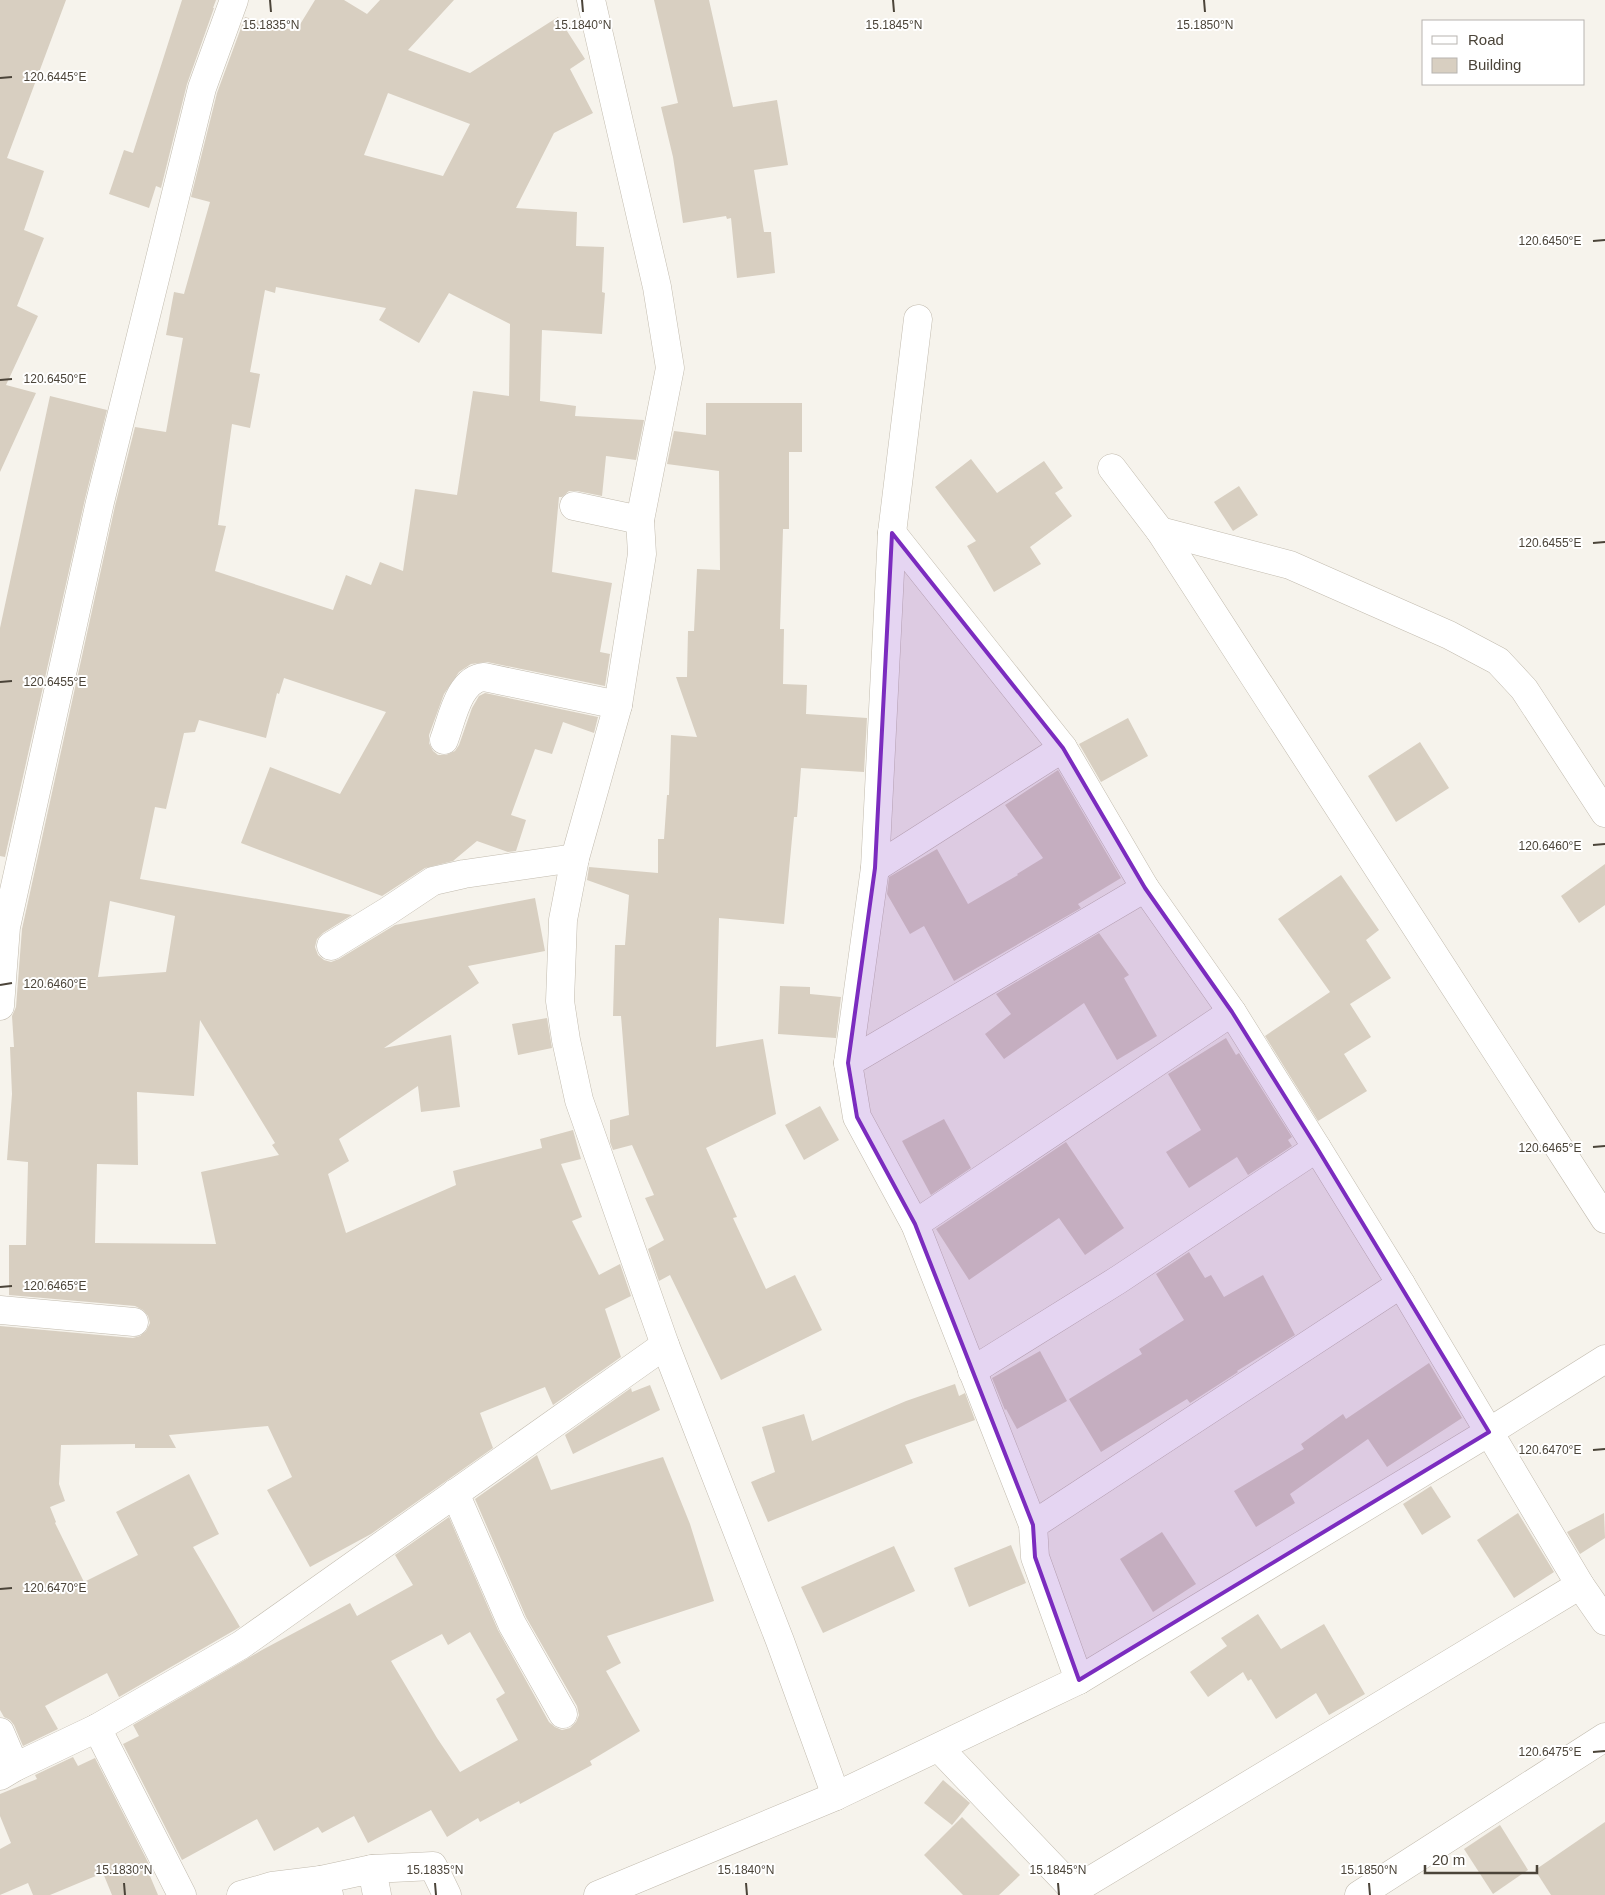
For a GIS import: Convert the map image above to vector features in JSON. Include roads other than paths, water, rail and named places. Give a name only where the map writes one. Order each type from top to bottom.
[{"type":"street","points":[[0,1006],[6,927],[100,502],[202,88],[234,0]]},
{"type":"street","points":[[592,0],[656,287],[670,368],[640,520],[642,554],[618,705],[574,858],[562,920],[560,1002],[566,1040],[580,1100],[665,1345],[780,1641],[836,1796]]},
{"type":"street","points":[[918,319],[892,533],[875,868],[848,1063],[857,1117],[915,1224],[1033,1525],[1035,1557],[1079,1680]]},
{"type":"street","points":[[1112,468],[1160,531],[1605,1219]]},
{"type":"street","points":[[574,506],[640,520]]},
{"type":"street","points":[[1160,531],[1290,565],[1449,635],[1498,661],[1524,689],[1605,813]]},
{"type":"street","points":[[892,533],[1063,748],[1146,888],[1232,1012],[1317,1148],[1580,1585],[1605,1621]]},
{"type":"street","points":[[444,740],[461,693],[467,684],[475,678],[484,677],[618,705]]},
{"type":"street","points":[[875,868],[1063,748]]},
{"type":"street","points":[[331,946],[433,881],[464,874],[574,858]]},
{"type":"street","points":[[848,1063],[1146,888]]},
{"type":"street","points":[[915,1224],[1232,1012]]},
{"type":"street","points":[[972,1371],[1118,1280],[1317,1148]]},
{"type":"street","points":[[1033,1525],[1400,1284]]},
{"type":"street","points":[[0,1310],[134,1322]]},
{"type":"street","points":[[0,1732],[8,1771],[97,1728],[241,1645],[665,1345]]},
{"type":"street","points":[[598,1895],[836,1796],[1079,1680],[1489,1432],[1605,1359]]},
{"type":"street","points":[[454,1493],[512,1624],[564,1714]]},
{"type":"street","points":[[939,1748],[1076,1893],[1580,1585]]},
{"type":"street","points":[[97,1728],[182,1895]]},
{"type":"street","points":[[1367,1893],[1605,1737]]},
{"type":"street","points":[[241,1895],[272,1886],[325,1888],[374,1882],[433,1866],[447,1895]]}]
